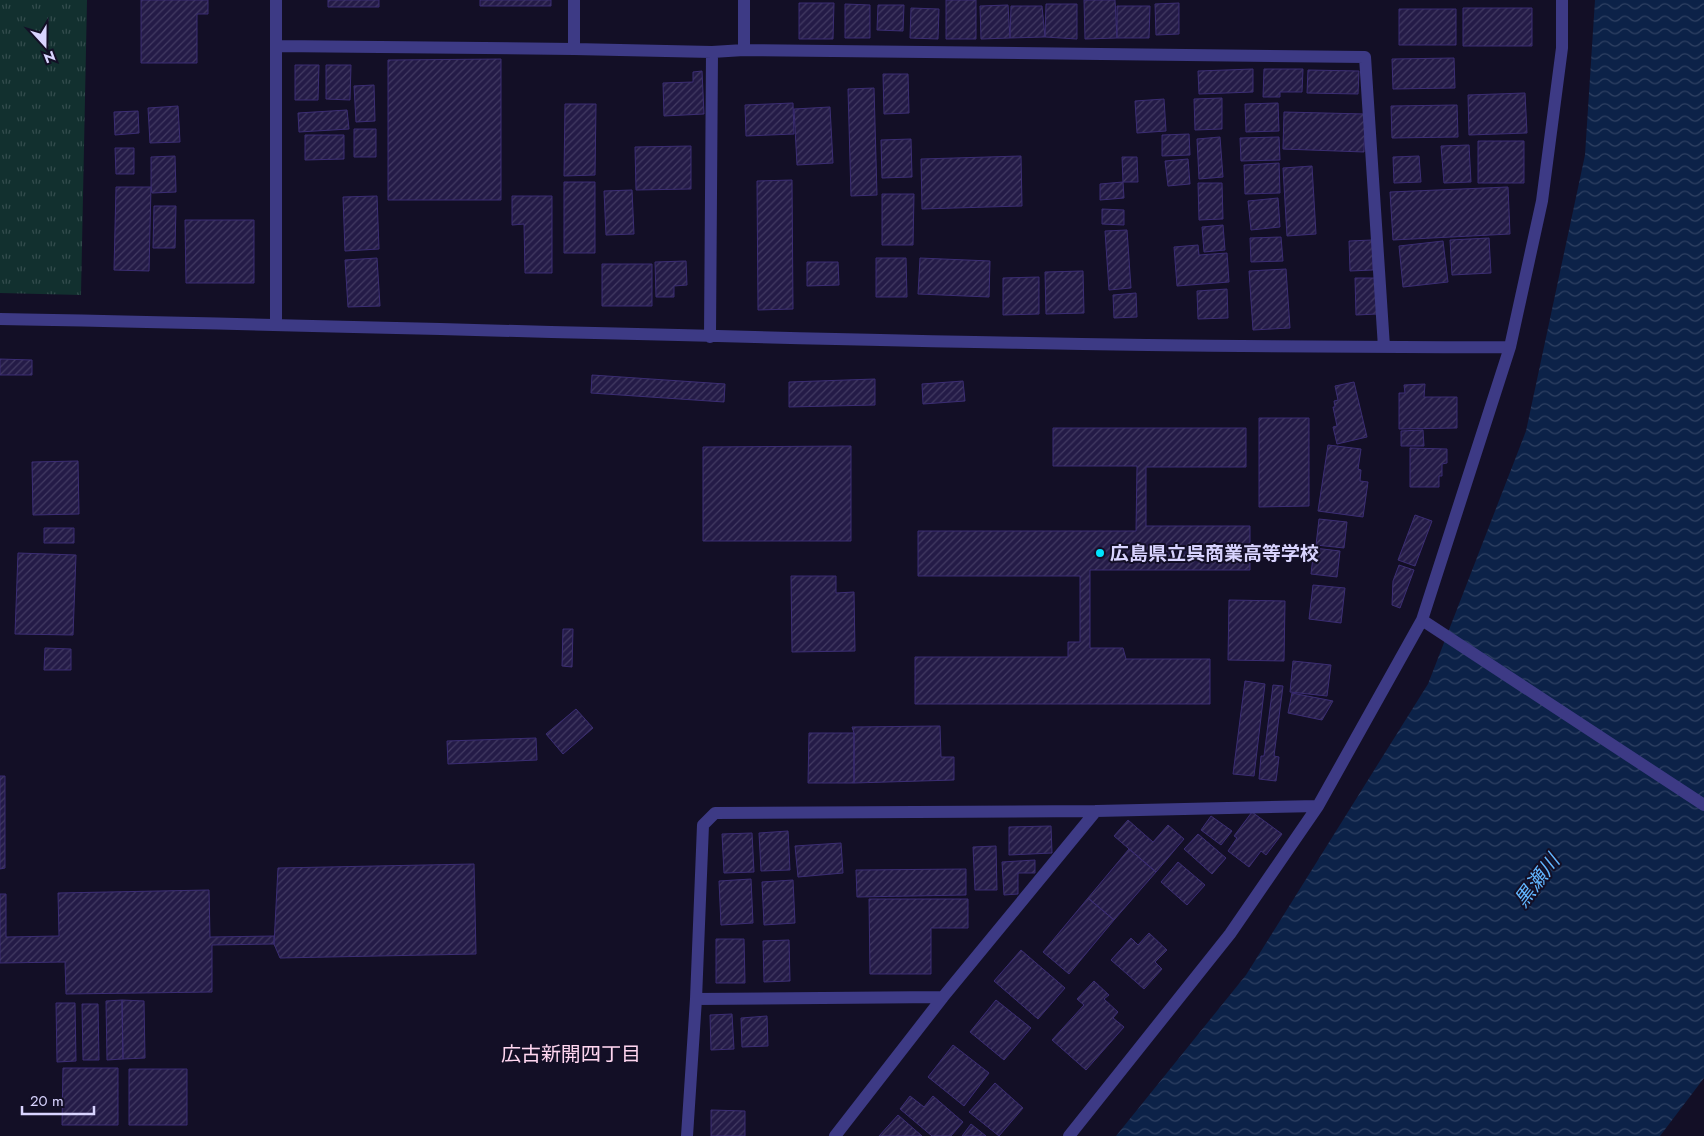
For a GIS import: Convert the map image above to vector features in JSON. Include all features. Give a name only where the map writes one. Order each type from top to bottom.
[{"type":"street","points":[[276,0],[276,324]]},
{"type":"street","points":[[574,0],[574,48]]},
{"type":"street","points":[[744,0],[744,50]]},
{"type":"street","points":[[1069,1136],[1230,934],[1318,806],[1422,620],[1510,347],[1542,201],[1562,48],[1562,0]]},
{"type":"street","points":[[276,46],[574,48],[712,52],[744,50],[1365,57],[1384,348]]},
{"type":"street","points":[[710,337],[712,52]]},
{"type":"street","points":[[0,319],[276,324],[710,337],[1384,348],[1510,347]]},
{"type":"street","points":[[1422,620],[1704,805]]},
{"type":"street","points":[[688,1136],[703,825],[715,813],[1096,811],[1318,806]]},
{"type":"street","points":[[835,1136],[943,997],[1096,811]]},
{"type":"street","points":[[696,999],[943,997]]},
{"type":"green space","points":[[0,0],[87,0],[81,295],[0,293]]},
{"type":"water","name":"黒瀬川","points":[[1595,0],[1704,0],[1704,1078],[1660,1136],[1116,1136],[1246,975],[1428,684],[1526,431],[1585,155]]},
{"type":"building","points":[[141,0],[208,0],[208,14],[197,14],[197,63],[141,63]]},
{"type":"building","points":[[328,0],[379,0],[379,7],[328,7]]},
{"type":"building","points":[[480,0],[551,0],[551,6],[480,6]]},
{"type":"building","points":[[946,0],[976,0],[976,39],[946,39]]},
{"type":"building","points":[[1084,0],[1115,0],[1117,38],[1085,39]]},
{"type":"building","points":[[799,3],[834,3],[833,39],[799,39]]},
{"type":"building","points":[[1179,3],[1179,34],[1156,35],[1155,4]]},
{"type":"building","points":[[845,4],[870,5],[870,38],[845,38]]},
{"type":"building","points":[[1046,4],[1077,4],[1077,39],[1045,37]]},
{"type":"building","points":[[878,5],[904,5],[903,31],[877,30]]},
{"type":"building","points":[[1008,5],[1010,38],[981,39],[980,6]]},
{"type":"building","points":[[1011,6],[1042,6],[1045,37],[1010,38]]},
{"type":"building","points":[[1117,6],[1150,6],[1149,38],[1117,38]]},
{"type":"building","points":[[911,8],[939,9],[938,39],[910,38]]},
{"type":"building","points":[[1463,8],[1532,8],[1532,46],[1463,46]]},
{"type":"building","points":[[1399,9],[1456,9],[1456,45],[1399,45]]},
{"type":"building","points":[[1454,58],[1455,88],[1393,89],[1392,59]]},
{"type":"building","points":[[501,59],[501,200],[388,200],[388,60]]},
{"type":"building","points":[[295,65],[319,65],[318,100],[295,100]]},
{"type":"building","points":[[326,65],[351,65],[350,100],[326,99]]},
{"type":"building","points":[[1253,69],[1253,92],[1199,94],[1198,71]]},
{"type":"building","points":[[1264,69],[1303,69],[1302,92],[1280,92],[1280,97],[1263,97]]},
{"type":"building","points":[[1308,70],[1359,71],[1358,94],[1307,93]]},
{"type":"building","points":[[702,71],[704,114],[664,116],[663,83],[693,82],[693,72]]},
{"type":"building","points":[[883,74],[908,74],[909,113],[884,114]]},
{"type":"building","points":[[374,85],[375,121],[356,122],[354,86]]},
{"type":"building","points":[[874,88],[877,195],[851,196],[848,89]]},
{"type":"building","points":[[1525,93],[1527,133],[1469,135],[1468,95]]},
{"type":"building","points":[[1222,98],[1222,129],[1195,130],[1194,99]]},
{"type":"building","points":[[1164,99],[1166,131],[1137,133],[1135,101]]},
{"type":"building","points":[[793,103],[794,134],[746,136],[745,105]]},
{"type":"building","points":[[1278,103],[1279,131],[1246,132],[1245,104]]},
{"type":"building","points":[[565,104],[596,104],[595,175],[564,176]]},
{"type":"building","points":[[1457,105],[1458,137],[1392,138],[1391,106]]},
{"type":"building","points":[[178,106],[180,142],[150,143],[148,108]]},
{"type":"building","points":[[830,107],[833,163],[797,165],[794,109]]},
{"type":"building","points":[[347,110],[349,129],[299,132],[298,113]]},
{"type":"building","points":[[138,111],[139,133],[115,135],[114,112]]},
{"type":"building","points":[[1284,112],[1365,114],[1364,152],[1283,149]]},
{"type":"building","points":[[354,129],[376,129],[376,157],[354,157]]},
{"type":"building","points":[[1189,134],[1190,155],[1162,156],[1162,135]]},
{"type":"building","points":[[305,135],[344,135],[344,159],[305,160]]},
{"type":"building","points":[[1220,137],[1223,177],[1199,179],[1197,139]]},
{"type":"building","points":[[1279,137],[1280,160],[1241,161],[1240,138]]},
{"type":"building","points":[[911,139],[912,177],[882,178],[881,140]]},
{"type":"building","points":[[1478,141],[1524,141],[1524,183],[1478,183]]},
{"type":"building","points":[[1469,145],[1471,182],[1444,183],[1441,146]]},
{"type":"building","points":[[691,146],[691,189],[636,190],[635,147]]},
{"type":"building","points":[[115,148],[134,148],[134,174],[116,174]]},
{"type":"building","points":[[175,156],[176,192],[152,193],[151,157]]},
{"type":"building","points":[[1021,156],[1022,206],[922,209],[921,159]]},
{"type":"building","points":[[1419,156],[1421,182],[1394,183],[1393,157]]},
{"type":"building","points":[[1122,157],[1137,157],[1138,182],[1123,182]]},
{"type":"building","points":[[1188,159],[1190,184],[1168,186],[1165,161]]},
{"type":"building","points":[[1279,163],[1280,193],[1245,194],[1244,165]]},
{"type":"building","points":[[1312,166],[1316,234],[1287,236],[1283,168]]},
{"type":"building","points":[[792,180],[793,309],[758,310],[757,181]]},
{"type":"building","points":[[564,182],[595,182],[595,253],[564,253]]},
{"type":"building","points":[[1123,182],[1124,198],[1100,200],[1100,184]]},
{"type":"building","points":[[1198,183],[1222,183],[1223,219],[1199,220]]},
{"type":"building","points":[[116,187],[151,187],[149,271],[114,270]]},
{"type":"building","points":[[1508,187],[1510,234],[1393,240],[1390,192]]},
{"type":"building","points":[[632,190],[634,234],[606,235],[604,191]]},
{"type":"building","points":[[882,194],[914,194],[913,245],[882,245]]},
{"type":"building","points":[[377,196],[379,249],[345,251],[343,197]]},
{"type":"building","points":[[512,196],[552,196],[552,273],[525,273],[524,224],[512,225]]},
{"type":"building","points":[[1278,198],[1280,227],[1251,230],[1248,201]]},
{"type":"building","points":[[154,206],[176,206],[175,248],[153,248]]},
{"type":"building","points":[[1102,209],[1124,210],[1124,225],[1102,224]]},
{"type":"building","points":[[185,220],[254,220],[254,283],[186,283]]},
{"type":"building","points":[[1223,225],[1225,250],[1204,252],[1202,227]]},
{"type":"building","points":[[1127,230],[1131,288],[1109,290],[1105,231]]},
{"type":"building","points":[[1281,237],[1283,261],[1251,262],[1250,238]]},
{"type":"building","points":[[1489,238],[1491,273],[1452,275],[1450,240]]},
{"type":"building","points":[[1372,240],[1373,270],[1350,271],[1349,241]]},
{"type":"building","points":[[1443,241],[1448,282],[1403,287],[1399,246]]},
{"type":"building","points":[[1198,245],[1199,255],[1227,253],[1229,282],[1177,286],[1174,247]]},
{"type":"building","points":[[377,258],[380,306],[348,307],[345,260]]},
{"type":"building","points":[[876,258],[906,258],[907,297],[876,297]]},
{"type":"building","points":[[920,258],[990,261],[989,297],[918,294]]},
{"type":"building","points":[[686,261],[687,285],[674,286],[674,297],[656,297],[655,262]]},
{"type":"building","points":[[807,262],[838,262],[839,285],[807,286]]},
{"type":"building","points":[[602,264],[652,264],[652,306],[602,306]]},
{"type":"building","points":[[1286,269],[1290,328],[1253,330],[1249,271]]},
{"type":"building","points":[[1083,271],[1084,313],[1046,314],[1045,272]]},
{"type":"building","points":[[1039,277],[1039,314],[1003,315],[1003,278]]},
{"type":"building","points":[[1355,278],[1376,278],[1377,314],[1356,315]]},
{"type":"building","points":[[1227,289],[1228,318],[1198,319],[1197,291]]},
{"type":"building","points":[[1136,293],[1137,317],[1114,318],[1113,295]]},
{"type":"building","points":[[0,359],[32,360],[32,375],[0,375]]},
{"type":"building","points":[[592,375],[725,384],[724,402],[591,393]]},
{"type":"building","points":[[875,379],[875,405],[789,407],[789,382]]},
{"type":"building","points":[[963,381],[965,401],[923,404],[922,384]]},
{"type":"building","points":[[1354,382],[1367,437],[1337,444],[1333,427],[1337,426],[1333,407],[1335,407],[1334,401],[1338,400],[1335,386]]},
{"type":"building","points":[[1425,384],[1424,397],[1457,397],[1457,428],[1399,429],[1399,393],[1405,393],[1404,385]]},
{"type":"building","points":[[1259,418],[1309,418],[1309,506],[1259,507]]},
{"type":"building","points":[[1053,428],[1246,428],[1246,467],[1146,467],[1146,526],[1250,526],[1250,570],[1090,570],[1090,648],[1123,648],[1126,659],[1210,659],[1210,704],[915,704],[915,657],[1068,657],[1068,642],[1080,642],[1080,576],[918,576],[918,531],[1136,531],[1137,466],[1053,466]]},
{"type":"building","points":[[1423,430],[1424,446],[1401,446],[1401,431]]},
{"type":"building","points":[[1328,445],[1361,449],[1358,469],[1361,470],[1360,481],[1368,482],[1363,517],[1318,511]]},
{"type":"building","points":[[851,446],[851,541],[703,541],[703,447]]},
{"type":"building","points":[[1410,448],[1447,449],[1447,463],[1442,464],[1442,476],[1439,476],[1439,487],[1410,487]]},
{"type":"building","points":[[78,461],[79,514],[33,515],[32,462]]},
{"type":"building","points":[[1415,515],[1432,521],[1415,566],[1398,560]]},
{"type":"building","points":[[1319,519],[1347,522],[1344,548],[1316,545]]},
{"type":"building","points":[[44,528],[74,528],[74,543],[44,543]]},
{"type":"building","points":[[1314,548],[1340,551],[1337,577],[1311,574]]},
{"type":"building","points":[[18,553],[76,555],[73,635],[15,634]]},
{"type":"building","points":[[1399,565],[1414,570],[1400,608],[1392,605],[1393,581]]},
{"type":"building","points":[[791,576],[836,576],[836,593],[854,592],[855,651],[792,652]]},
{"type":"building","points":[[1313,585],[1345,588],[1341,623],[1309,619]]},
{"type":"building","points":[[1229,600],[1285,601],[1284,661],[1228,660]]},
{"type":"building","points":[[563,629],[573,629],[572,667],[562,666]]},
{"type":"building","points":[[45,648],[71,649],[71,670],[44,670]]},
{"type":"building","points":[[1293,661],[1331,665],[1327,696],[1290,692]]},
{"type":"building","points":[[1245,681],[1265,684],[1254,776],[1233,774]]},
{"type":"building","points":[[1273,685],[1283,686],[1274,756],[1279,757],[1276,781],[1259,779],[1261,756],[1264,756]]},
{"type":"building","points":[[1292,693],[1333,701],[1322,720],[1288,713]]},
{"type":"building","points":[[576,709],[593,728],[563,754],[546,734]]},
{"type":"building","points":[[940,726],[941,757],[954,757],[954,780],[854,783],[854,733],[852,727]]},
{"type":"building","points":[[809,733],[854,733],[854,783],[808,783]]},
{"type":"building","points":[[536,738],[537,760],[448,764],[447,741]]},
{"type":"building","points":[[0,776],[5,776],[5,868],[0,869]]},
{"type":"building","points":[[1252,812],[1282,834],[1266,855],[1261,851],[1249,867],[1228,851],[1237,838],[1234,836]]},
{"type":"building","points":[[1211,816],[1232,831],[1221,845],[1201,830]]},
{"type":"building","points":[[1128,820],[1153,842],[1168,825],[1184,839],[1156,872],[1114,836]]},
{"type":"building","points":[[1051,826],[1052,853],[1009,855],[1009,827]]},
{"type":"building","points":[[788,831],[790,870],[761,871],[759,833]]},
{"type":"building","points":[[752,833],[754,872],[724,873],[722,834]]},
{"type":"building","points":[[1198,834],[1226,858],[1212,874],[1184,849]]},
{"type":"building","points":[[841,843],[843,873],[798,877],[795,846]]},
{"type":"building","points":[[996,846],[997,890],[975,890],[973,847]]},
{"type":"building","points":[[1129,849],[1156,872],[1114,920],[1088,898]]},
{"type":"building","points":[[1035,860],[1035,873],[1018,873],[1018,894],[1004,895],[1002,862]]},
{"type":"building","points":[[1178,862],[1205,885],[1187,905],[1161,882]]},
{"type":"building","points":[[474,864],[476,954],[280,958],[274,944],[278,868]]},
{"type":"building","points":[[966,869],[966,895],[857,897],[856,870]]},
{"type":"building","points":[[751,879],[753,923],[721,925],[719,881]]},
{"type":"building","points":[[793,880],[795,923],[764,925],[762,882]]},
{"type":"building","points":[[209,890],[210,937],[274,936],[274,944],[212,945],[212,992],[66,994],[65,962],[0,963],[0,894],[6,894],[6,937],[59,936],[58,893]]},
{"type":"building","points":[[1088,898],[1114,920],[1069,974],[1043,952]]},
{"type":"building","points":[[869,899],[968,899],[968,928],[931,928],[931,974],[870,974]]},
{"type":"building","points":[[1149,933],[1167,950],[1155,962],[1162,969],[1144,989],[1111,960],[1131,938],[1138,945]]},
{"type":"building","points":[[716,939],[744,939],[745,983],[716,983]]},
{"type":"building","points":[[789,940],[790,981],[764,982],[763,941]]},
{"type":"building","points":[[1021,950],[1065,988],[1038,1019],[994,981]]},
{"type":"building","points":[[1094,981],[1109,995],[1104,999],[1118,1012],[1113,1018],[1124,1027],[1086,1070],[1052,1040],[1084,1005],[1077,999]]},
{"type":"building","points":[[122,1000],[144,1001],[145,1058],[123,1059]]},
{"type":"building","points":[[122,1000],[123,1059],[107,1060],[106,1001]]},
{"type":"building","points":[[996,1000],[1031,1028],[1004,1060],[970,1032]]},
{"type":"building","points":[[56,1003],[75,1003],[76,1061],[57,1062]]},
{"type":"building","points":[[82,1004],[98,1004],[99,1060],[83,1060]]},
{"type":"building","points":[[732,1014],[734,1049],[711,1050],[710,1015]]},
{"type":"building","points":[[767,1016],[768,1046],[742,1047],[741,1018]]},
{"type":"building","points":[[953,1045],[989,1073],[964,1106],[928,1077]]},
{"type":"building","points":[[63,1068],[118,1068],[118,1125],[62,1125]]},
{"type":"building","points":[[129,1069],[187,1069],[187,1125],[129,1125]]},
{"type":"building","points":[[995,1083],[1023,1108],[999,1136],[969,1112]]},
{"type":"building","points":[[910,1096],[924,1107],[933,1096],[963,1122],[951,1136],[932,1136],[900,1109]]},
{"type":"building","points":[[711,1110],[745,1111],[745,1136],[711,1136]]},
{"type":"building","points":[[898,1115],[922,1136],[879,1136]]},
{"type":"building","points":[[971,1124],[986,1136],[962,1136]]},
{"type":"place","name":"広島県立呉商業高等学校","points":[[1100,553]]},
{"type":"district","name":"広古新開四丁目","points":[[571,1054]]}]
